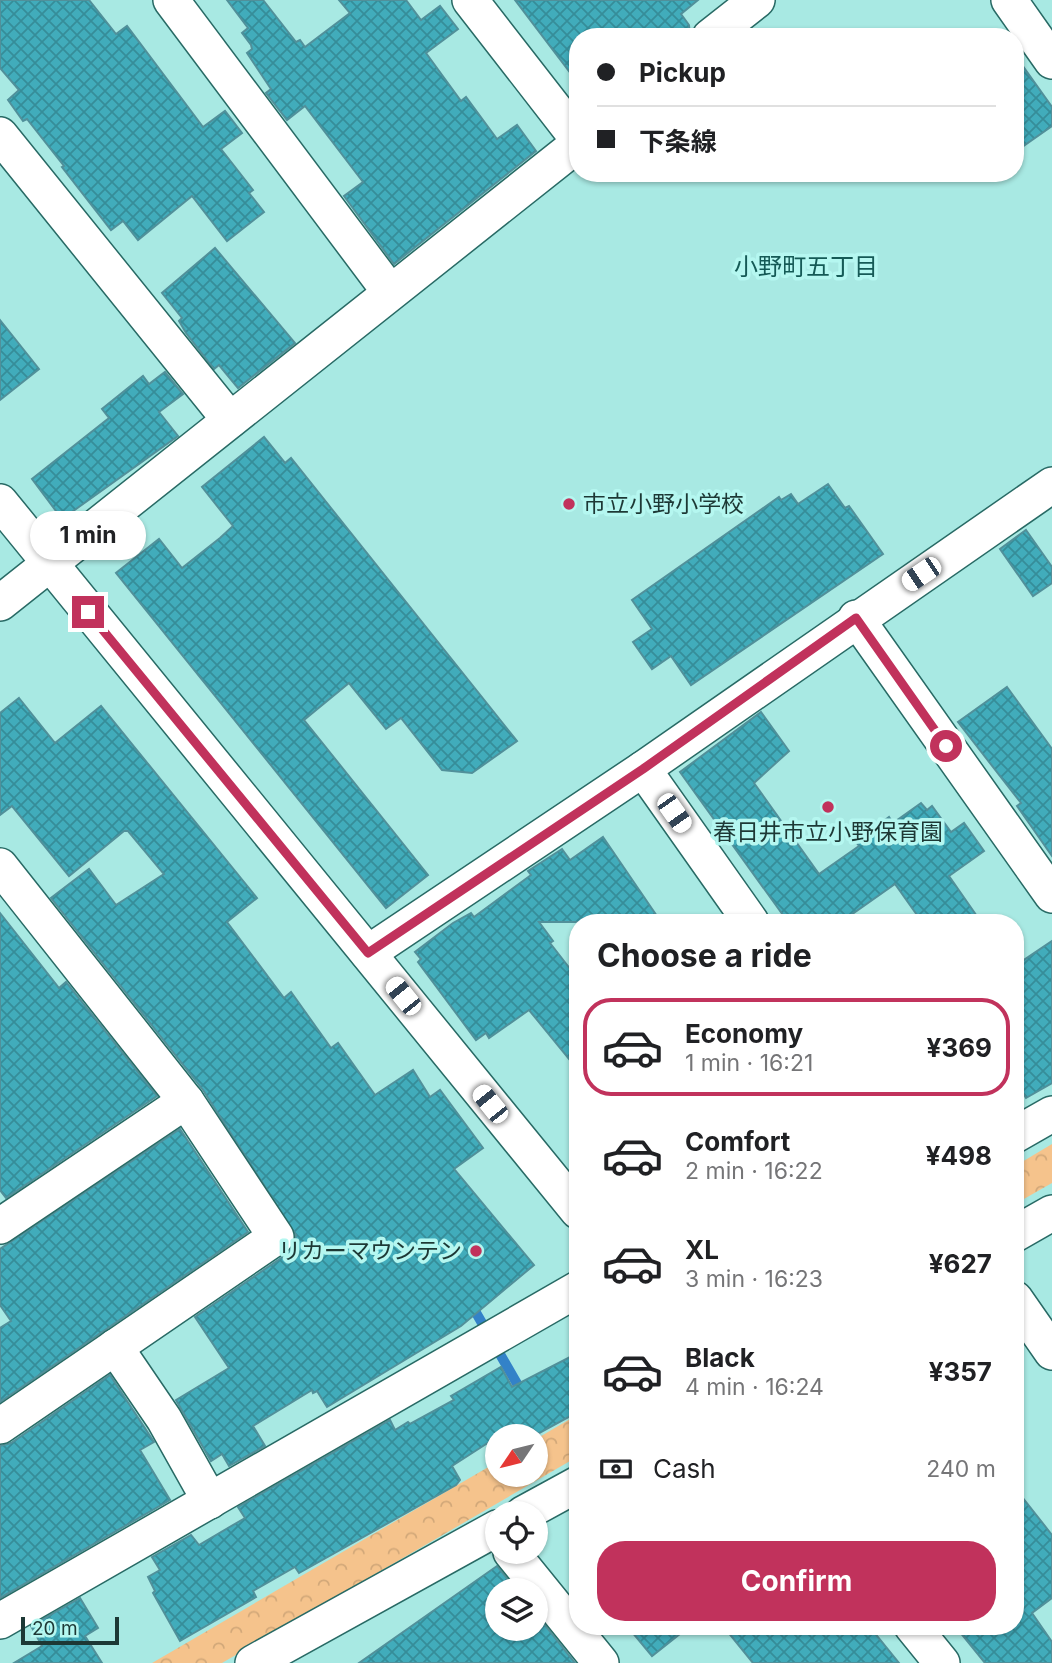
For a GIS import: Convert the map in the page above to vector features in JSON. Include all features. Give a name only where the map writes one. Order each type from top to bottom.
[{"type":"street","points":[[172,0],[390,292]]},
{"type":"street","points":[[470,0],[569,129]]},
{"type":"street","points":[[1009,0],[1052,61]]},
{"type":"street","points":[[720,28],[749,2]]},
{"type":"street","points":[[0,135],[230,420]]},
{"type":"street","points":[[0,604],[569,148]]},
{"type":"street","points":[[368,953],[643,769],[856,618],[1052,485]]},
{"type":"street","points":[[0,502],[569,1200]]},
{"type":"street","points":[[856,618],[1052,895]]},
{"type":"street","points":[[643,769],[745,914]]},
{"type":"street","points":[[0,866],[186,1101],[276,1237],[0,1426]]},
{"type":"street","points":[[0,1226],[186,1101]]},
{"type":"street","points":[[1024,1130],[1052,1114]]},
{"type":"street","points":[[1024,1229],[1052,1213]]},
{"type":"street","points":[[0,1621],[569,1294]]},
{"type":"street","points":[[1024,1312],[1052,1352]]},
{"type":"street","points":[[115,1347],[164,1419],[210,1500]]},
{"type":"street","points":[[547,1501],[569,1489]]},
{"type":"street","points":[[254,1663],[298,1652],[485,1545]]},
{"type":"street","points":[[521,1564],[569,1623]]},
{"type":"street","points":[[578,1635],[601,1663]]},
{"type":"street","points":[[919,1635],[942,1663]]},
{"type":"green space","points":[[1052,1144],[1052,1183],[1024,1199],[1024,1161]]},
{"type":"green space","points":[[569,1420],[569,1462],[548,1474],[548,1432]]},
{"type":"green space","points":[[485,1469],[485,1488],[524,1488],[501,1501],[485,1501],[485,1510],[222,1663],[152,1663]]},
{"type":"building","points":[[0,0],[89,0],[116,34],[127,26],[203,127],[225,111],[242,133],[221,149],[253,190],[249,193],[264,212],[227,241],[192,196],[138,240],[123,221],[111,230],[27,119],[23,121],[8,100],[19,90],[0,68]]},
{"type":"building","points":[[227,0],[263,0],[296,42],[300,40],[305,47],[350,13],[339,0],[406,0],[421,20],[440,6],[458,29],[426,53],[461,101],[466,97],[497,139],[517,125],[536,151],[394,264],[344,196],[363,182],[305,106],[287,120],[266,93],[271,89],[247,53],[252,49],[251,45],[242,33],[248,28]]},
{"type":"building","points":[[515,0],[698,0],[681,14],[689,28],[569,28],[569,71]]},
{"type":"building","points":[[1024,68],[1052,107],[1052,126],[1024,146]]},
{"type":"building","points":[[215,248],[295,343],[238,388],[219,365],[214,369],[186,333],[179,321],[182,318],[162,293]]},
{"type":"building","points":[[0,320],[39,369],[0,400]]},
{"type":"building","points":[[165,372],[183,394],[159,412],[178,436],[62,519],[32,479],[109,418],[102,409],[143,376],[149,384]]},
{"type":"building","points":[[264,437],[285,463],[291,458],[517,741],[472,773],[442,770],[401,718],[386,729],[349,683],[304,720],[428,875],[386,908],[116,573],[159,539],[182,568],[220,538],[233,526],[202,487]]},
{"type":"building","points":[[828,484],[845,508],[849,506],[883,554],[691,685],[671,656],[652,669],[633,642],[652,629],[632,600],[779,497],[781,500],[791,494],[798,504]]},
{"type":"building","points":[[1026,530],[1052,567],[1052,583],[1033,596],[1000,549]]},
{"type":"building","points":[[1007,687],[1052,749],[1052,856],[1017,806],[1021,803],[958,722]]},
{"type":"building","points":[[19,698],[55,743],[101,706],[257,898],[227,922],[284,998],[291,992],[331,1048],[338,1043],[375,1095],[413,1070],[430,1097],[440,1090],[483,1148],[454,1169],[534,1265],[461,1326],[327,1407],[317,1391],[313,1393],[312,1390],[253,1426],[265,1446],[229,1466],[222,1454],[211,1461],[176,1400],[229,1368],[195,1317],[287,1254],[294,1245],[296,1235],[203,1090],[51,898],[89,869],[116,905],[164,874],[128,831],[124,831],[69,876],[12,806],[0,815],[0,713]]},
{"type":"building","points":[[761,712],[789,751],[754,783],[819,874],[859,846],[856,842],[889,817],[893,823],[921,803],[927,810],[932,806],[951,832],[964,823],[984,851],[949,876],[975,914],[916,914],[895,884],[852,914],[782,914],[680,772]]},
{"type":"building","points":[[603,837],[656,914],[569,914],[569,922],[539,922],[553,941],[550,943],[569,967],[569,1059],[529,1010],[489,1038],[486,1033],[476,1040],[418,962],[421,959],[415,952],[453,923],[471,913],[474,917],[531,875],[528,871],[562,849],[570,860]]},
{"type":"building","points":[[0,913],[59,988],[66,982],[157,1096],[6,1198],[0,1190]]},
{"type":"building","points":[[1052,941],[1052,1083],[1026,1098],[1024,1095],[1024,960]]},
{"type":"building","points":[[180,1129],[248,1232],[0,1402],[0,1328],[11,1321],[0,1305],[0,1249]]},
{"type":"building","points":[[569,1358],[569,1417],[548,1428],[548,1424],[485,1424],[485,1445],[452,1466],[460,1480],[456,1485],[299,1573],[295,1567],[253,1591],[256,1597],[180,1641],[153,1593],[155,1591],[148,1577],[160,1570],[152,1557],[191,1535],[199,1545],[245,1518],[238,1507],[390,1420],[395,1430],[408,1422],[410,1424],[454,1400],[451,1396],[501,1367],[512,1387]]},
{"type":"building","points":[[110,1375],[154,1442],[140,1450],[170,1500],[0,1598],[0,1446],[11,1443]]},
{"type":"building","points":[[1024,1499],[1052,1535],[1052,1598],[1032,1613],[1052,1642],[1052,1663],[985,1663],[962,1635],[1024,1635]]},
{"type":"building","points":[[497,1566],[507,1578],[485,1578],[485,1641],[548,1641],[548,1629],[575,1663],[359,1663]]},
{"type":"building","points":[[80,1598],[98,1628],[85,1636],[102,1663],[14,1663],[42,1646],[31,1626]]},
{"type":"building","points":[[634,1635],[679,1635],[652,1656]]},
{"type":"building","points":[[730,1635],[876,1635],[899,1663],[753,1663]]},
{"type":"waterway","points":[[471,1304],[523,1394]]},
{"type":"place","name":"市立小野小学校","points":[[569,504]]},
{"type":"place","name":"春日井市立小野保育園","points":[[828,807]]},
{"type":"place","name":"リカーマウンテン","points":[[476,1251]]},
{"type":"district","name":"小野町五丁目","points":[[806,267]]},
{"type":"route","points":[[88,612],[368,953],[643,769],[856,618],[946,746]]}]
